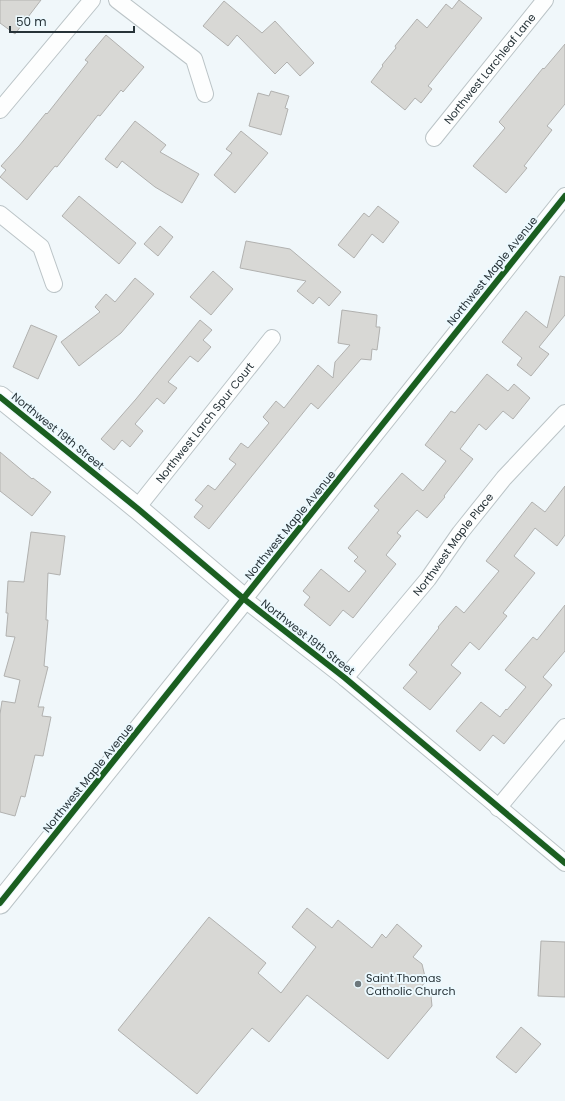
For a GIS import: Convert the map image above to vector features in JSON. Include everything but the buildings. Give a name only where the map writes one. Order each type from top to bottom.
[{"type":"main road","name":"Northwest 19th Street","points":[[0,397],[138,508],[244,599]]},
{"type":"main road","name":"Northwest Maple Avenue","points":[[0,903],[244,599]]},
{"type":"street","points":[[0,110],[92,0]]},
{"type":"street","points":[[118,0],[194,59],[205,94]]},
{"type":"street","name":"Northwest Larchleaf Lane","points":[[434,138],[545,0]]},
{"type":"street","name":"Northwest Maple Avenue","points":[[244,599],[565,196]]},
{"type":"street","points":[[0,214],[41,247],[54,284]]},
{"type":"street","name":"Northwest Larch Spur Court","points":[[138,508],[272,338]]},
{"type":"street","name":"Northwest Maple Place","points":[[345,678],[428,579],[460,533],[504,478],[565,413]]},
{"type":"street","name":"Northwest 19th Street","points":[[244,599],[345,678],[565,863]]},
{"type":"street","points":[[498,808],[565,727]]},
{"type":"cycle path","points":[[0,903],[565,196]]},
{"type":"cycle path","points":[[0,397],[137,508],[244,599],[345,678],[565,863]]},
{"type":"place","name":"Saint Thomas Catholic Church","points":[[358,984]]}]
